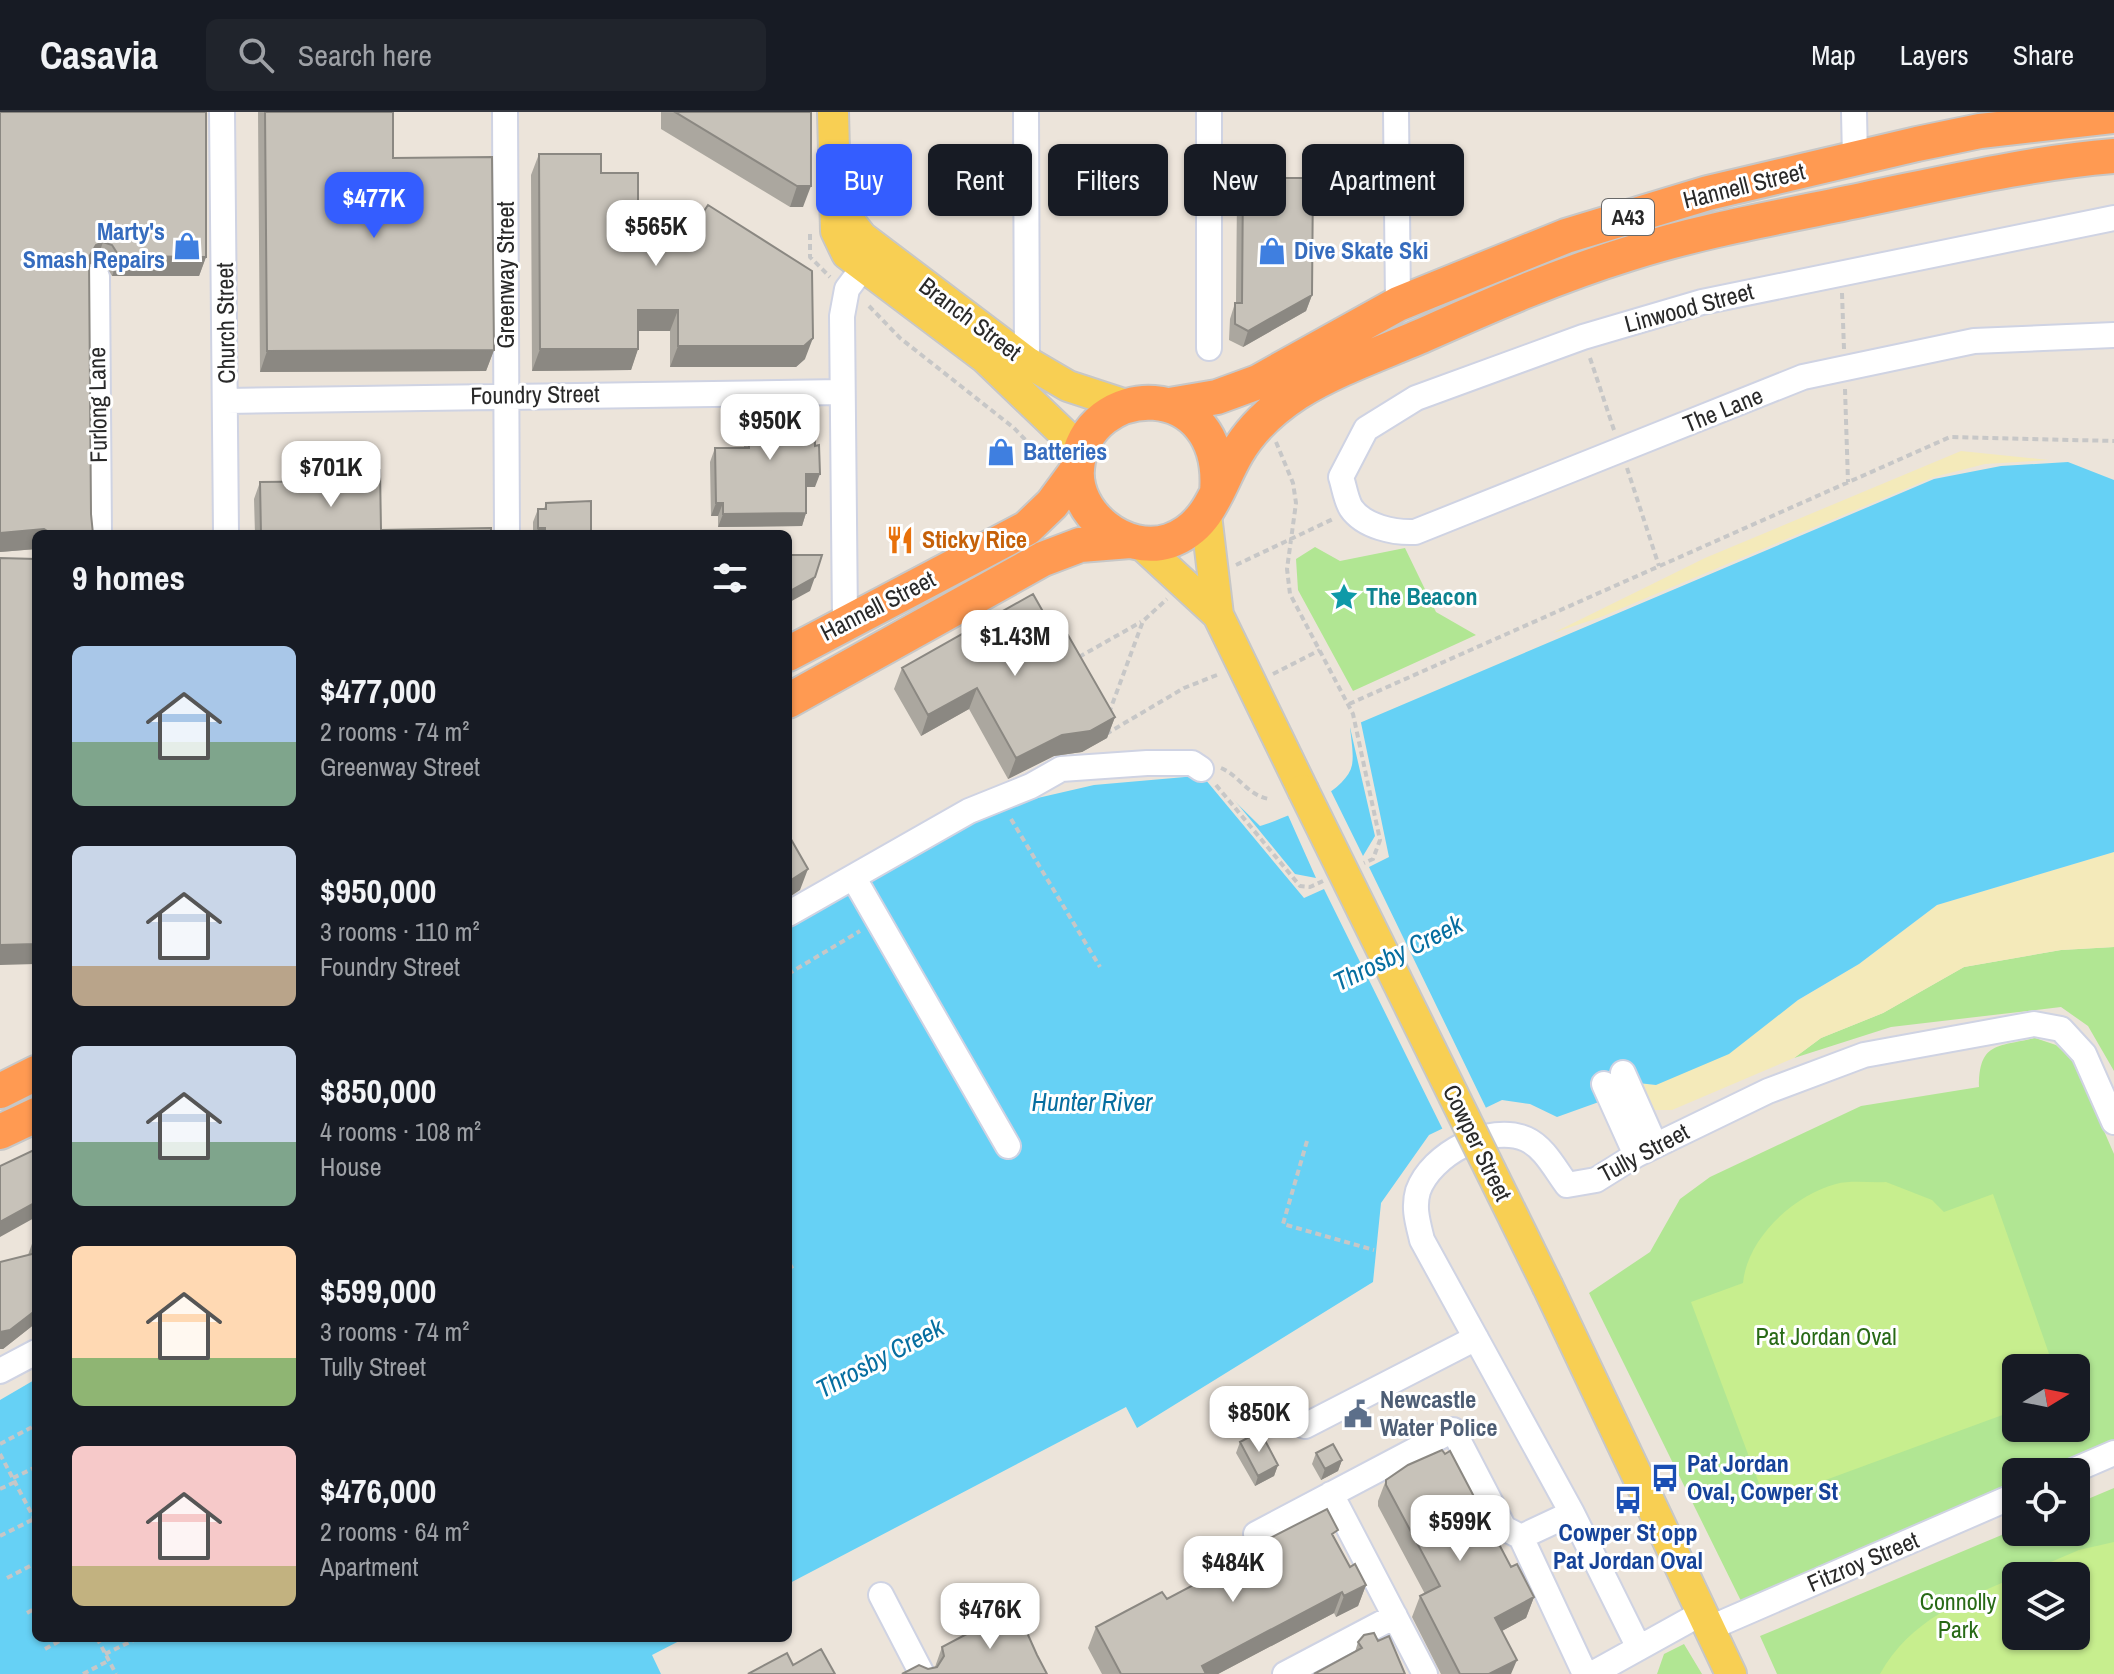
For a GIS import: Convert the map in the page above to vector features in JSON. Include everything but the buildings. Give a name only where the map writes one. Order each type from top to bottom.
[{"type":"highway","name":"Hannell Street","points":[[1170,405],[1217,397],[1258,382],[1398,304],[1566,236],[1708,193],[1980,131],[2114,116]]},
{"type":"highway","name":"Hannell Street","points":[[1212,504],[1238,451],[1263,420],[1298,392],[1472,314],[1581,270],[1679,239],[1989,173],[2114,156]]},
{"type":"highway","name":"A43","points":[[1126,405],[1148,402],[1170,405]]},
{"type":"highway","points":[[1126,405],[1099,424],[1079,460],[1090,512],[1107,530],[1135,542]]},
{"type":"highway","points":[[1170,405],[1194,418],[1211,439],[1219,466],[1212,504]]},
{"type":"highway","name":"Hannell Street","points":[[792,652],[1027,528],[1064,490],[1079,460]]},
{"type":"highway","name":"A43","points":[[1135,542],[1166,542],[1177,537],[1212,504]]},
{"type":"highway","name":"Hannell Street","points":[[792,699],[1043,559],[1080,545],[1135,542]]},
{"type":"highway","points":[[0,1091],[32,1075]]},
{"type":"highway","points":[[0,1132],[32,1117]]},
{"type":"main road","name":"Branch Street","points":[[833,112],[834,144]]},
{"type":"main road","name":"Branch Street","points":[[835,216],[836,231],[847,254],[862,269],[985,358],[1079,460]]},
{"type":"main road","name":"Branch Street","points":[[846,216],[862,237],[1027,362],[1068,386],[1126,405]]},
{"type":"main road","name":"Cowper Street","points":[[1212,504],[1218,615]]},
{"type":"main road","name":"Cowper Street","points":[[1135,542],[1218,615],[1548,1287],[1731,1674]]},
{"type":"street","name":"Church Street","points":[[222,112],[226,530]]},
{"type":"street","name":"Greenway Street","points":[[505,112],[507,530]]},
{"type":"street","points":[[1026,112],[1027,362]]},
{"type":"street","points":[[1209,112],[1209,348]]},
{"type":"street","points":[[1396,112],[1398,304]]},
{"type":"street","points":[[1854,112],[1855,159]]},
{"type":"street","name":"Linwood Street","points":[[1351,509],[1341,477],[1366,429],[1416,398],[1583,337],[1702,302],[2114,218]]},
{"type":"street","points":[[845,622],[842,316],[847,289],[862,269]]},
{"type":"street","name":"Furlong Lane","points":[[97,277],[99,530]]},
{"type":"street","name":"The Lane","points":[[1351,509],[1376,527],[1399,533],[1415,532],[1803,377],[1974,341],[2114,335]]},
{"type":"street","name":"Foundry Street","points":[[227,401],[842,392]]},
{"type":"street","points":[[792,912],[969,811],[1031,786],[1061,769],[1147,763],[1196,766]]},
{"type":"street","points":[[859,887],[1008,1146]]},
{"type":"street","name":"Tully Street","points":[[1639,1648],[1572,1513],[1422,1240],[1415,1210],[1419,1190],[1429,1173],[1443,1159],[1498,1133],[1528,1140],[1541,1150],[1567,1185],[1596,1180],[1646,1150],[1768,1091],[1864,1055],[2034,1024],[2061,1029],[2084,1054],[2114,1122]]},
{"type":"street","points":[[1613,1079],[1646,1150]]},
{"type":"street","points":[[1305,1426],[1476,1338]]},
{"type":"street","points":[[0,1371],[32,1354]]},
{"type":"street","points":[[1256,1534],[1453,1430],[1504,1528],[1521,1537],[1585,1674]]},
{"type":"street","points":[[2090,1463],[2114,1453]]},
{"type":"street","points":[[1331,1494],[1425,1674]]},
{"type":"street","name":"Fitzroy Street","points":[[1592,1674],[1639,1648],[2002,1501]]},
{"type":"street","points":[[1521,1537],[1572,1513]]},
{"type":"street","points":[[881,1595],[922,1674]]},
{"type":"street","points":[[1285,1674],[1395,1616]]},
{"type":"path","points":[[810,257],[832,278]]},
{"type":"path","points":[[869,306],[900,338],[1014,428],[1039,454]]},
{"type":"path","points":[[1349,704],[1950,437],[2114,441]]},
{"type":"path","points":[[1276,443],[1293,483],[1296,512],[1287,569],[1290,594],[1353,714]]},
{"type":"path","points":[[1237,564],[1293,540],[1351,509]]},
{"type":"path","points":[[1075,659],[1143,621],[1173,594]]},
{"type":"path","points":[[1143,621],[1101,736],[1184,688],[1217,675]]},
{"type":"path","points":[[1271,675],[1320,650]]},
{"type":"path","points":[[1196,766],[1210,763],[1231,772],[1255,797],[1269,799]]},
{"type":"path","points":[[1003,806],[1100,967]]},
{"type":"path","points":[[792,971],[879,920]]},
{"type":"path","points":[[1307,1141],[1283,1224],[1374,1250]]},
{"type":"path","points":[[792,1266],[796,1264]]},
{"type":"path","points":[[0,1444],[32,1427]]},
{"type":"path","points":[[0,1454],[32,1509]]},
{"type":"path","points":[[0,1489],[32,1469]]},
{"type":"path","points":[[0,1536],[32,1521]]},
{"type":"path","points":[[7,1578],[32,1565]]},
{"type":"path","points":[[27,1613],[32,1610]]},
{"type":"path","points":[[45,1649],[58,1642]]},
{"type":"path","points":[[99,1642],[116,1674]]},
{"type":"path","points":[[105,1654],[130,1642]]},
{"type":"path","points":[[83,1674],[108,1661]]},
{"type":"green space","points":[[1315,547],[1340,561],[1405,548],[1436,612],[1476,635],[1353,691],[1298,590],[1296,559]]},
{"type":"green space","points":[[2114,947],[2114,1071],[2088,1026],[2061,1007],[1891,1027],[1794,1058],[1821,1038],[1883,1013],[1964,967],[2061,950]]},
{"type":"green space","name":"Pat Jordan Oval","points":[[2035,1038],[2056,1045],[2074,1062],[2114,1154],[2114,1441],[2075,1458],[2002,1458],[2002,1490],[1742,1603],[1589,1293],[1650,1252],[1680,1199],[1710,1177],[1861,1106],[1979,1087],[1982,1062],[1987,1054],[2001,1046]]},
{"type":"green space","points":[[1854,1182],[1886,1182],[1932,1200],[1944,1212],[1993,1194],[2049,1354],[2002,1354],[2002,1415],[1766,1502],[1691,1302],[1743,1283],[1753,1250],[1789,1208],[1820,1190]]},
{"type":"green space","name":"Connolly Park","points":[[2114,1488],[2114,1674],[1777,1674],[1760,1636],[2002,1535],[2002,1546],[2090,1546],[2090,1498]]},
{"type":"green space","points":[[2114,1542],[2114,1674],[1880,1674],[1906,1639],[1922,1626],[1957,1604],[2002,1583],[2002,1650],[2090,1650],[2090,1562],[2051,1562],[2079,1550]]},
{"type":"green space","points":[[1684,1644],[1702,1674],[1657,1674],[1664,1654]]},
{"type":"sand","points":[[1961,451],[2049,460],[1985,464],[1934,477],[1601,617],[1553,633],[1705,558]]},
{"type":"sand","points":[[2114,852],[2114,947],[2061,950],[1964,967],[1883,1013],[1821,1038],[1794,1058],[1672,1110],[1649,1110],[1638,1083],[1656,1085],[1859,964],[1937,905]]},
{"type":"water","name":"Hunter River","points":[[2068,462],[2114,480],[2114,852],[1937,905],[1859,964],[1798,1000],[1729,1054],[1656,1085],[1638,1083],[1610,1098],[1557,1117],[1530,1104],[1502,1100],[1429,1135],[1381,1203],[1373,1282],[1137,1428],[1126,1407],[792,1582],[792,927],[1003,806],[1094,785],[1208,775],[1260,826],[1271,822],[1313,803],[1348,775],[1353,761],[1350,727],[1934,479],[2001,466]]},
{"type":"water","points":[[32,1381],[32,1642],[677,1642],[652,1655],[661,1674],[0,1674],[0,1400]]},
{"type":"pier","points":[[1360,718],[1389,857],[1369,867],[1487,1110],[1444,1132],[1324,889],[1304,898],[1200,773],[1209,771],[1218,780],[1295,874],[1316,878],[1287,813],[1329,787],[1363,856],[1375,836],[1349,723]]},
{"type":"place","name":"Marty's Smash Repairs","points":[[187,246]]},
{"type":"place","name":"Dive Skate Ski","points":[[1272,251]]},
{"type":"place","name":"Batteries","points":[[1001,452]]},
{"type":"place","name":"Sticky Rice","points":[[900,540]]},
{"type":"place","name":"The Beacon","points":[[1344,597]]},
{"type":"place","name":"Newcastle Water Police","points":[[1358,1414]]},
{"type":"place","name":"Pat Jordan Oval, Cowper St","points":[[1665,1478]]},
{"type":"place","name":"Cowper St opp Pat Jordan Oval","points":[[1628,1500]]},
{"type":"water label","name":"Throsby Creek","points":[[1398,953]]},
{"type":"water label","name":"Throsby Creek","points":[[880,1358]]}]
